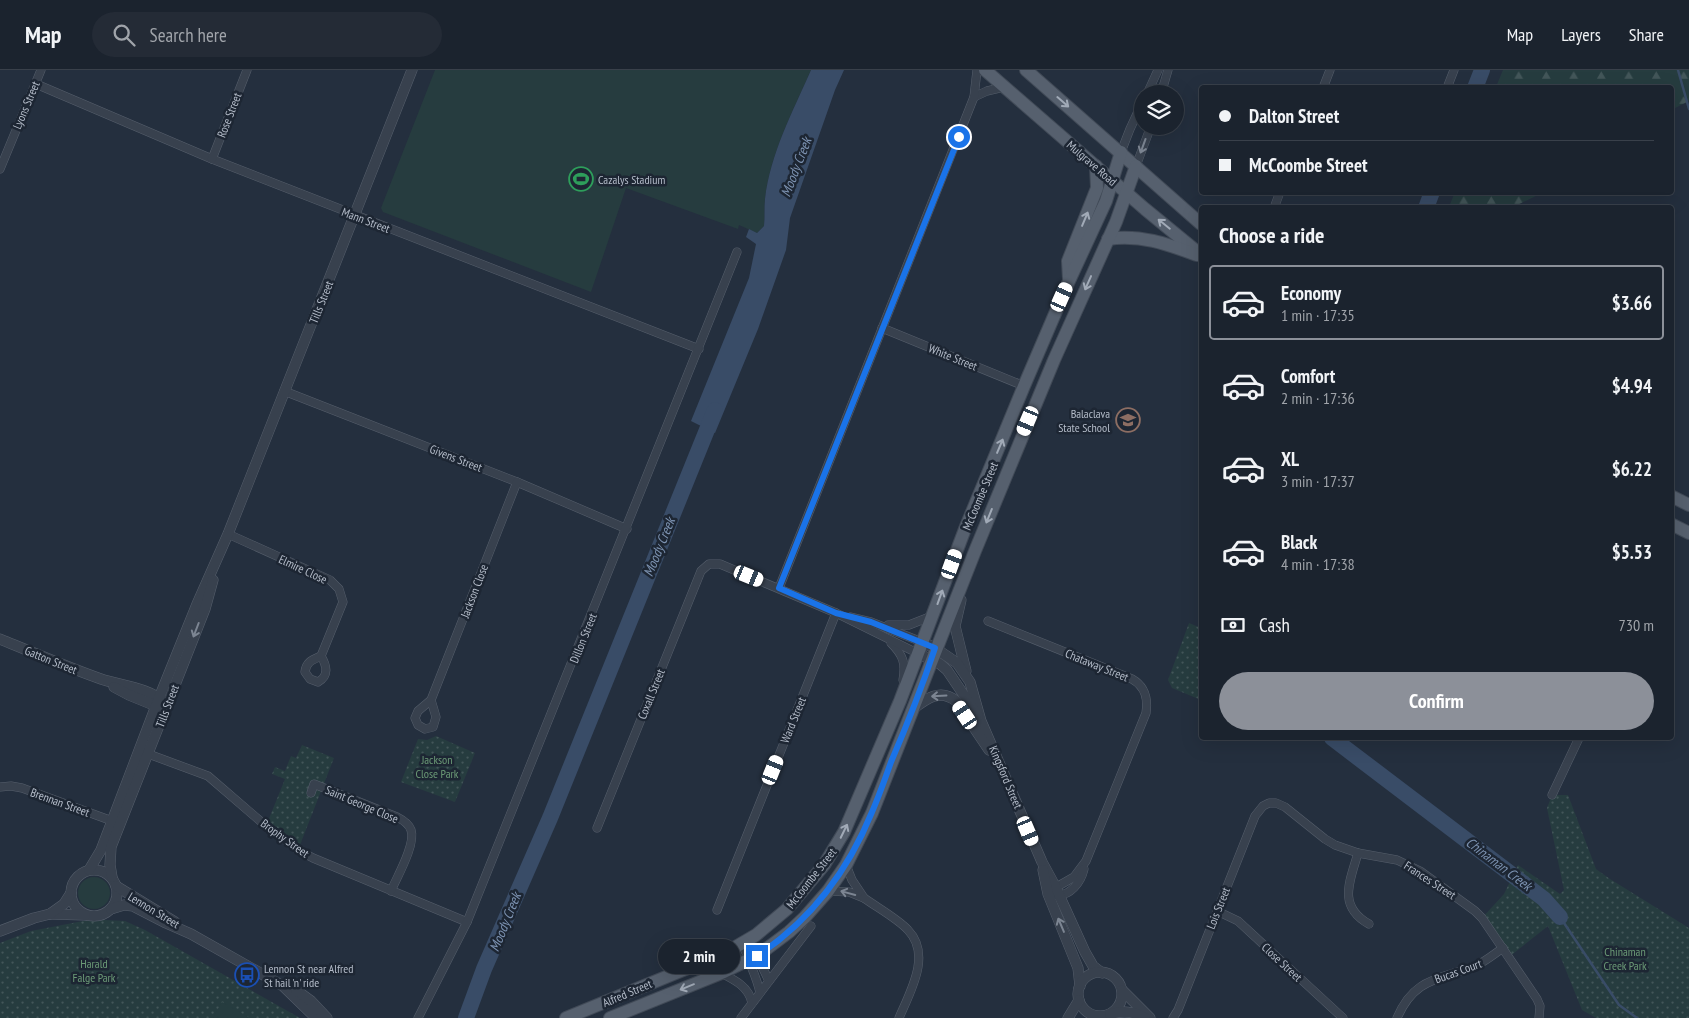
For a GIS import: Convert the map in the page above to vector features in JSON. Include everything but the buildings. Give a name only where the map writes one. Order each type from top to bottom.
[{"type":"main road","name":"Mulgrave Road","points":[[984,70],[1199,254]]},
{"type":"main road","points":[[1026,70],[1199,222]]},
{"type":"main road","name":"McCoombe Street","points":[[742,943],[769,925],[787,909],[812,880],[834,850],[852,815],[900,701],[965,529],[1024,386],[1104,205],[1121,152]]},
{"type":"main road","points":[[1069,281],[1068,261],[1097,188],[1096,166]]},
{"type":"main road","name":"McCoombe Street","points":[[752,958],[789,932],[828,891],[846,865],[872,813],[975,551],[1054,360],[1108,239],[1136,166]]},
{"type":"main road","points":[[1108,239],[1123,237],[1148,239],[1199,255]]},
{"type":"main road","points":[[1674,498],[1689,505]]},
{"type":"main road","points":[[1674,526],[1689,533]]},
{"type":"main road","name":"Alfred Street","points":[[566,1018],[720,955],[742,943]]},
{"type":"main road","name":"Alfred Street","points":[[610,1018],[721,973],[752,958]]},
{"type":"street","name":"Lyons Street","points":[[0,168],[41,70]]},
{"type":"street","name":"Rose Street","points":[[212,159],[247,70]]},
{"type":"street","name":"Tills Street","points":[[88,870],[116,822],[144,752],[160,703],[205,608],[228,534],[412,70]]},
{"type":"street","points":[[920,648],[885,638],[836,613],[779,588],[974,97],[977,70]]},
{"type":"street","points":[[1151,85],[1158,70]]},
{"type":"street","points":[[1164,85],[1168,70]]},
{"type":"street","points":[[1324,85],[1330,70]]},
{"type":"street","points":[[1448,85],[1454,70]]},
{"type":"street","name":"Mann Street","points":[[36,84],[212,159],[354,216],[699,349]]},
{"type":"street","points":[[974,97],[987,91],[1004,87]]},
{"type":"street","name":"McCoombe Street","points":[[1121,152],[1134,121]]},
{"type":"street","name":"McCoombe Street","points":[[1136,166],[1148,135]]},
{"type":"street","name":"Dillon Street","points":[[418,1018],[468,922],[737,252]]},
{"type":"street","name":"White Street","points":[[882,328],[1024,386]]},
{"type":"street","name":"Givens Street","points":[[284,391],[517,482],[627,529]]},
{"type":"street","name":"Jackson Close","points":[[431,700],[517,482]]},
{"type":"street","name":"Elmire Close","points":[[228,534],[330,580],[339,589],[343,602],[321,656]]},
{"type":"street","points":[[970,682],[957,640],[955,626],[975,551]]},
{"type":"street","name":"Coxall Street","points":[[597,828],[701,571],[709,564],[720,564],[779,588]]},
{"type":"street","points":[[836,613],[871,622],[903,626],[917,623],[933,616]]},
{"type":"street","name":"Ward Street","points":[[717,910],[836,613]]},
{"type":"street","name":"Chataway Street","points":[[988,621],[1132,679],[1144,688],[1147,700],[1146,713],[1086,861],[1074,877],[1057,891],[1048,894]]},
{"type":"street","points":[[871,622],[920,648]]},
{"type":"street","points":[[885,638],[898,651],[904,661],[905,668],[900,701]]},
{"type":"street","name":"Gatton Street","points":[[0,639],[103,680],[129,695],[160,703]]},
{"type":"street","name":"Kingsford Street","points":[[920,648],[956,663],[970,682],[982,721],[1042,862],[1084,952],[1093,966],[1102,973]]},
{"type":"street","name":"Kingsford Street","points":[[934,654],[952,676],[968,704],[982,721]]},
{"type":"street","points":[[912,710],[929,697],[936,695],[950,697],[956,701],[1002,769]]},
{"type":"street","points":[[1552,795],[1578,740]]},
{"type":"street","name":"Brophy Street","points":[[144,752],[208,776],[266,826],[298,850],[344,872],[468,922]]},
{"type":"street","points":[[314,784],[317,775]]},
{"type":"street","name":"Saint George Close","points":[[310,793],[314,784],[397,817],[407,823],[412,831],[411,845],[390,890]]},
{"type":"street","name":"Brennan Street","points":[[0,787],[22,788],[116,822]]},
{"type":"street","name":"Frances Street","points":[[1269,802],[1284,807],[1325,839],[1336,845],[1358,853],[1397,860],[1420,871],[1475,911],[1487,925],[1537,999],[1541,1013],[1539,1018]]},
{"type":"street","name":"Lois Street","points":[[1173,1018],[1178,1010],[1255,816],[1269,802]]},
{"type":"street","name":"Tills Street","points":[[114,882],[110,855],[116,822]]},
{"type":"street","points":[[1358,853],[1349,886],[1350,906],[1355,914],[1369,924]]},
{"type":"street","name":"Kingsford Street","points":[[1042,862],[1048,894],[1074,955],[1080,986]]},
{"type":"street","points":[[846,865],[852,880],[864,898]]},
{"type":"street","points":[[0,931],[50,914],[74,913],[86,915],[102,915],[111,909],[116,898],[114,882],[101,870],[88,870],[77,876],[71,887],[75,906],[86,915]]},
{"type":"street","name":"Lennon Street","points":[[114,882],[191,934]]},
{"type":"street","points":[[828,891],[849,892],[864,898],[908,930],[918,946],[919,956],[916,973],[899,1018]]},
{"type":"street","points":[[50,914],[64,904],[71,893]]},
{"type":"street","name":"Lennon Street","points":[[111,909],[124,905],[133,906],[191,934],[283,986],[295,990],[311,1001],[327,1018]]},
{"type":"street","name":"Close Street","points":[[1217,911],[1238,921],[1343,1018]]},
{"type":"street","points":[[741,1018],[812,926]]},
{"type":"street","points":[[742,943],[769,981]]},
{"type":"street","name":"Bucas Court","points":[[1397,1018],[1415,990],[1427,982],[1446,974],[1475,966],[1503,948]]},
{"type":"street","points":[[752,958],[760,993]]},
{"type":"street","points":[[721,973],[744,986],[751,997],[752,1003]]},
{"type":"street","points":[[1145,1018],[1128,1012],[1093,1017],[1082,1007],[1079,1000],[1080,986],[1089,976],[1102,973],[1115,978],[1122,990],[1150,1018]]},
{"type":"street","name":"Lennon Street","points":[[283,986],[316,1018]]},
{"type":"street","points":[[1110,1014],[1120,1004],[1122,990]]},
{"type":"street","points":[[1068,1018],[1079,1000]]},
{"type":"street","points":[[311,1001],[324,1007],[335,1018]]},
{"type":"green space","name":"Cazalys Stadium","points":[[435,70],[811,70],[777,149],[765,199],[764,226],[757,233],[739,225],[738,229],[626,188],[591,292],[383,212],[381,208]]},
{"type":"green space","points":[[1503,70],[1689,70],[1689,101],[1674,108],[1674,85],[1497,85]]},
{"type":"green space","points":[[1454,195],[1538,195],[1517,205],[1450,205]]},
{"type":"green space","points":[[1189,623],[1199,627],[1199,699],[1172,688],[1168,680]]},
{"type":"green space","name":"Jackson Close Park","points":[[436,736],[475,753],[455,802],[401,782],[418,739],[427,740]]},
{"type":"green space","points":[[302,745],[334,758],[298,850],[266,826],[285,779],[272,774],[275,767],[285,771],[291,756],[296,758]]},
{"type":"green space","name":"Chinaman Creek Park","points":[[1552,795],[1568,795],[1596,869],[1689,928],[1689,1018],[1596,1018],[1582,1010],[1548,926],[1509,957],[1482,918],[1504,894],[1518,865],[1560,894],[1564,890],[1547,808]]},
{"type":"green space","points":[[94,877],[100,878],[105,882],[109,887],[109,899],[105,904],[100,908],[94,909],[88,908],[83,904],[79,899],[78,893],[79,887],[83,882],[88,878]]},
{"type":"green space","name":"Harald Falge Park","points":[[83,921],[125,921],[145,930],[300,1018],[0,1018],[0,943],[31,931]]},
{"type":"green space","points":[[222,1002],[250,1018],[213,1018]]},
{"type":"water","points":[[811,70],[844,70],[835,90],[790,218],[786,250],[758,329],[715,433],[691,421],[749,278],[756,244],[746,237],[749,229],[757,233],[764,226],[765,199],[777,149]]},
{"type":"waterway","name":"Chinaman Creek","points":[[1476,85],[1482,70]]},
{"type":"waterway","points":[[1678,70],[1689,109]]},
{"type":"waterway","name":"Chinaman Creek","points":[[1427,205],[1431,195]]},
{"type":"waterway","name":"Moody Creek","points":[[466,1018],[484,969],[550,818],[715,410]]},
{"type":"waterway","name":"Chinaman Creek","points":[[1335,740],[1544,899],[1560,917]]},
{"type":"waterway","name":"Chinaman Creek","points":[[1560,917],[1619,1005],[1637,1018]]},
{"type":"place","name":"Cazalys Stadium","points":[[581,179]]},
{"type":"place","name":"Balaclava State School","points":[[1128,420]]},
{"type":"place","name":"Lennon St near Alfred St hail 'n' ride","points":[[247,975]]},
{"type":"route","points":[[757,956],[789,932],[805,917],[828,891],[846,865],[872,813],[935,648],[871,622],[836,613],[779,588],[959,137]]}]
